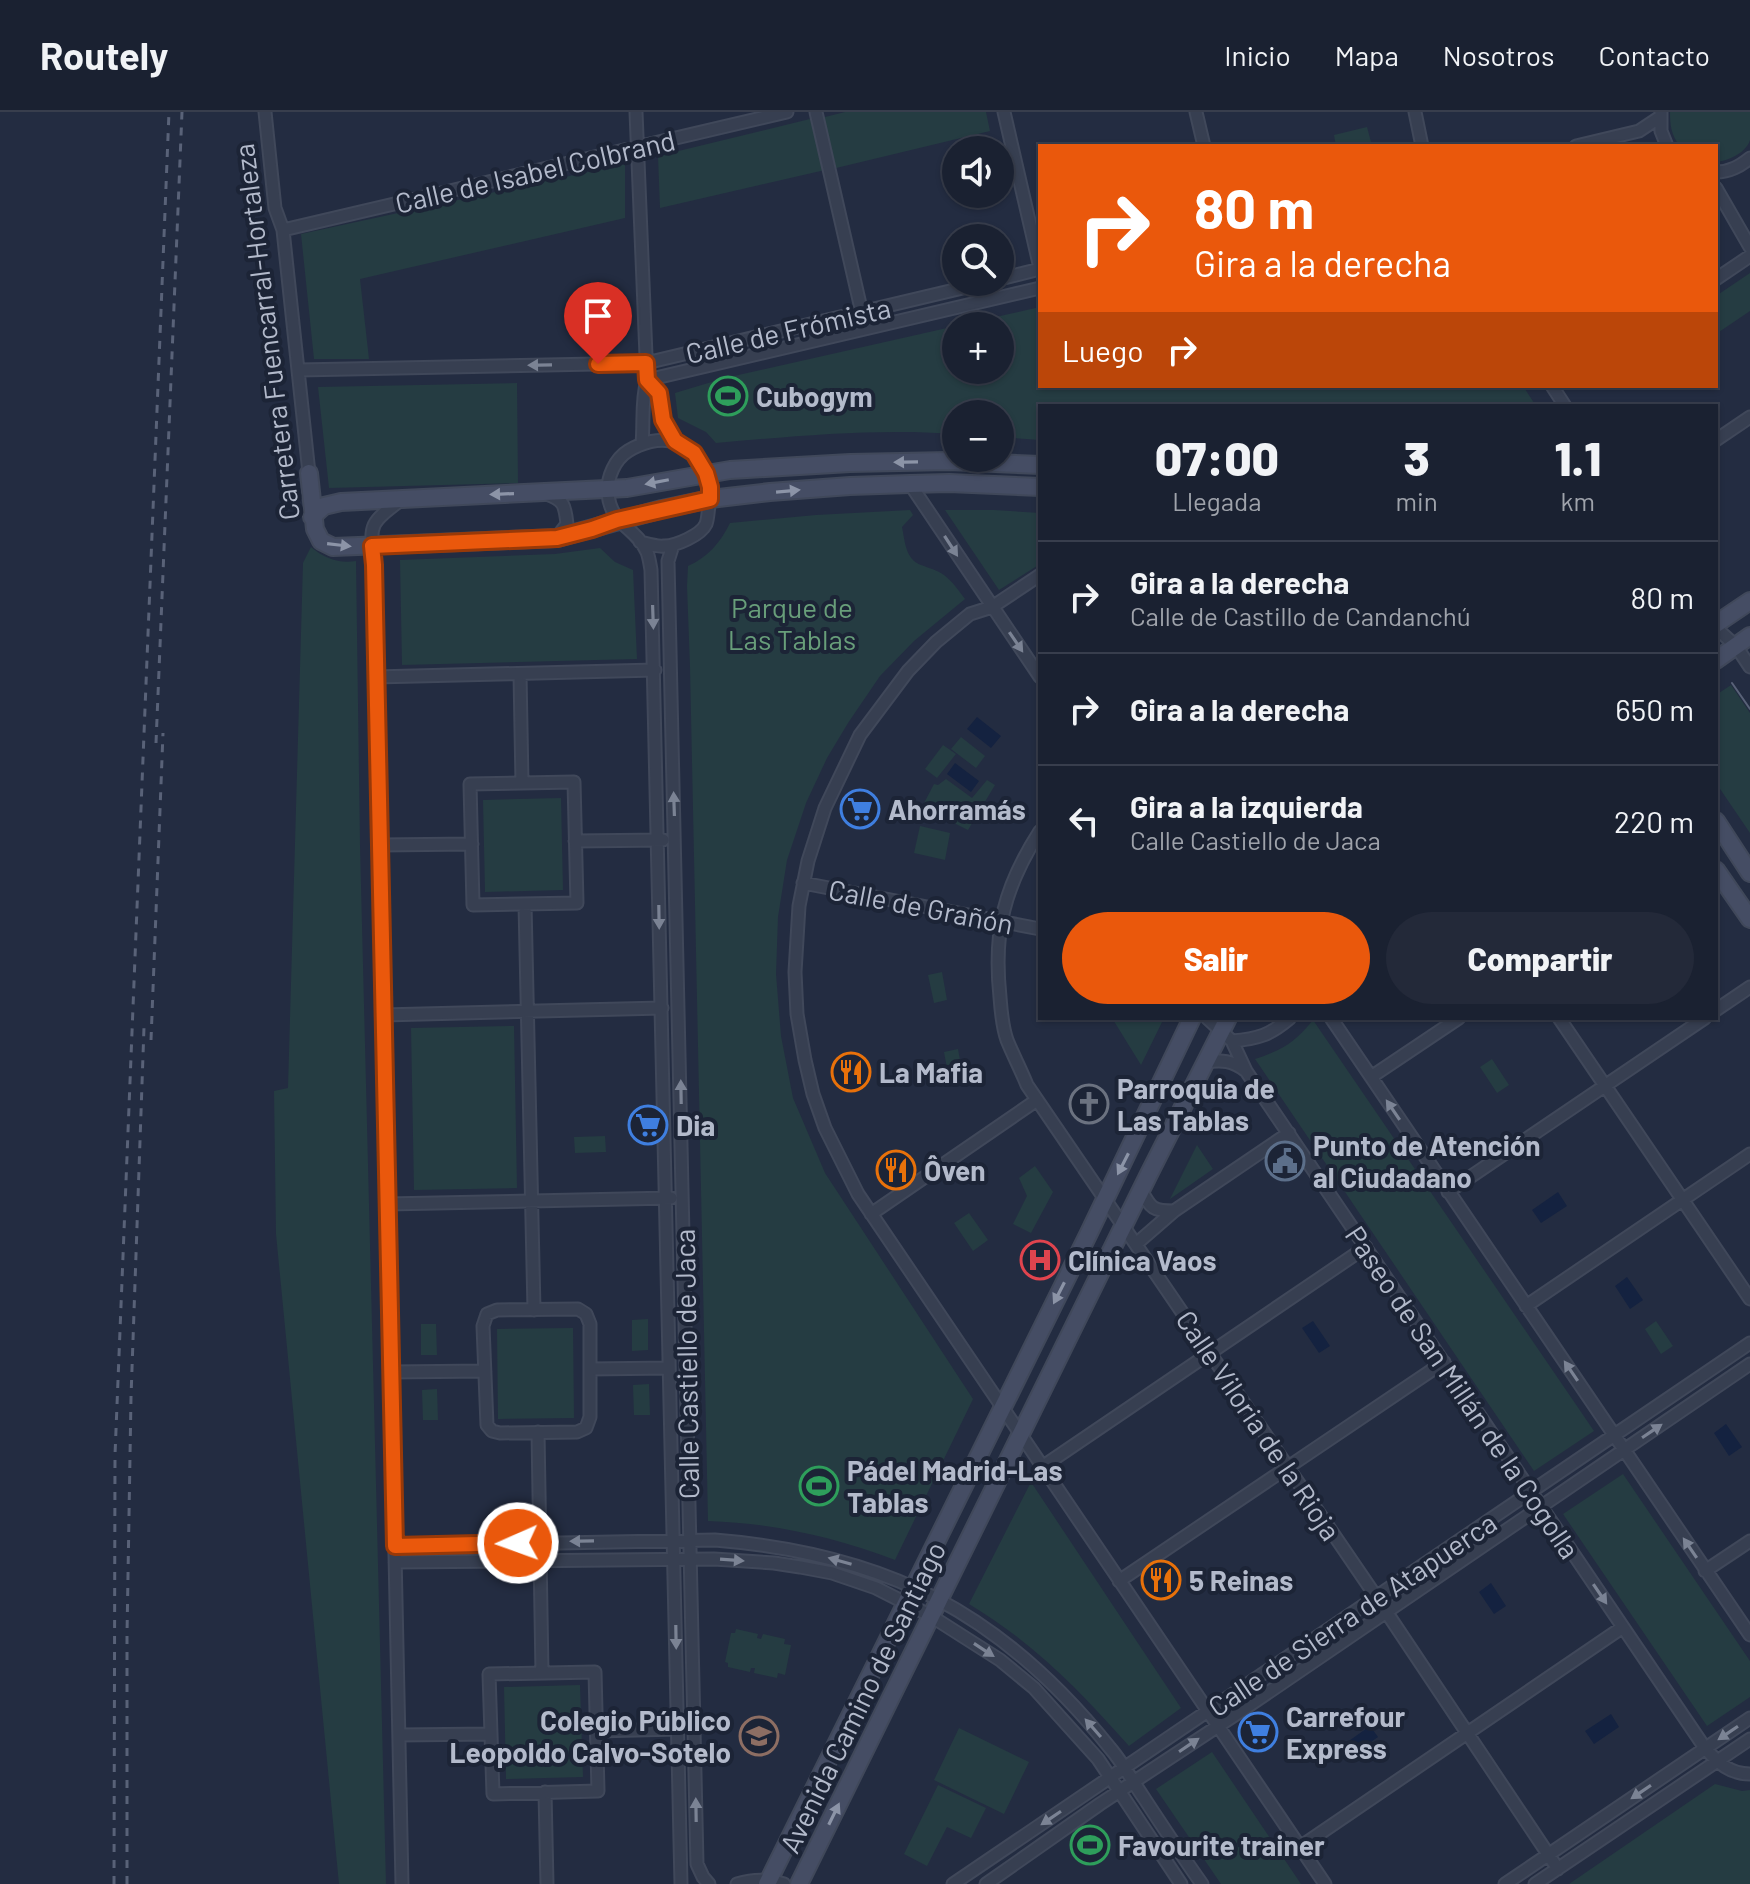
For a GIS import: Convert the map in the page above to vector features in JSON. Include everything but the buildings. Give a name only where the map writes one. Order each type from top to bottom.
[{"type":"street","name":"Carretera Fuencarral-Hortaleza","points":[[265,112],[275,208],[283,230],[312,517],[321,541],[333,547],[557,538],[617,520],[710,499],[836,487],[949,483],[1038,487]]},
{"type":"street","points":[[636,112],[647,380],[643,394],[642,444]]},
{"type":"street","name":"Calle de Isabel Colbrand","points":[[283,230],[787,112]]},
{"type":"street","points":[[816,112],[862,313]]},
{"type":"street","points":[[1004,112],[1038,259]]},
{"type":"street","points":[[1196,112],[1204,144]]},
{"type":"street","points":[[1415,112],[1422,144]]},
{"type":"street","points":[[1584,144],[1639,131],[1660,114]]},
{"type":"street","points":[[1660,114],[1661,131],[1666,144]]},
{"type":"street","points":[[1718,172],[1739,166],[1750,158]]},
{"type":"street","points":[[1718,191],[1750,247]]},
{"type":"street","points":[[1718,278],[1750,256]]},
{"type":"street","points":[[1014,275],[1038,269]]},
{"type":"street","name":"Calle de Frómista","points":[[647,380],[1038,288]]},
{"type":"street","name":"Calle de Frómista","points":[[299,370],[646,363],[942,293]]},
{"type":"street","points":[[640,542],[663,547],[691,538],[706,525],[710,499],[706,473],[694,453],[675,441],[663,420],[659,393],[647,380]]},
{"type":"street","points":[[1718,439],[1750,417]]},
{"type":"street","points":[[607,489],[611,471],[625,453],[658,440],[675,441]]},
{"type":"street","points":[[312,517],[324,506],[341,502],[627,488],[752,468],[949,461],[1038,465]]},
{"type":"street","points":[[309,473],[322,494],[341,502]]},
{"type":"street","points":[[910,484],[1038,674]]},
{"type":"street","name":"Calle Castiello de Jaca","points":[[607,489],[610,509],[647,552],[651,570],[681,1884]]},
{"type":"street","points":[[543,493],[559,499],[566,508],[567,524],[557,538]]},
{"type":"street","points":[[402,499],[380,516],[370,539],[374,565],[402,1884]]},
{"type":"street","name":"Calle Castiello de Jaca","points":[[673,545],[668,561],[697,1864],[709,1884]]},
{"type":"street","points":[[1038,576],[992,607],[970,614],[936,642],[908,671],[860,735],[825,808],[808,861],[799,906],[795,972],[797,1014],[805,1060],[825,1128],[858,1194],[1325,1884]]},
{"type":"street","points":[[1718,625],[1750,601]]},
{"type":"street","points":[[1718,628],[1736,646],[1750,667]]},
{"type":"street","points":[[1718,659],[1750,636]]},
{"type":"street","points":[[375,677],[655,670]]},
{"type":"street","points":[[520,674],[522,783]]},
{"type":"street","points":[[574,782],[575,841],[577,903],[473,905],[470,784],[574,782]]},
{"type":"street","points":[[1718,824],[1750,873]]},
{"type":"street","name":"Calle Viloria de la Rioja","points":[[1038,834],[1022,860],[1004,903],[997,967],[1006,1037],[1027,1085],[1558,1869]]},
{"type":"street","points":[[575,841],[675,841]]},
{"type":"street","points":[[380,845],[472,844]]},
{"type":"street","points":[[1718,873],[1750,919]]},
{"type":"street","name":"Calle de Grañón","points":[[803,883],[1038,929]]},
{"type":"street","points":[[525,904],[534,1310]]},
{"type":"street","points":[[1718,1009],[1750,987]]},
{"type":"street","points":[[383,1015],[662,1008]]},
{"type":"street","name":"Avenida Camino de Santiago","points":[[773,1883],[910,1594],[1191,1020]]},
{"type":"street","points":[[1227,1030],[1257,1039],[1278,1029],[1288,1020]]},
{"type":"street","points":[[1332,1020],[1750,1635]]},
{"type":"street","points":[[1371,1077],[1456,1020]]},
{"type":"street","points":[[1560,1020],[1750,1299]]},
{"type":"street","points":[[1448,1192],[1702,1020]]},
{"type":"street","name":"Avenida Camino de Santiago","points":[[799,1884],[1205,1062],[1227,1030]]},
{"type":"street","name":"Paseo de San Millán de la Cogolla","points":[[1227,1030],[1246,1071],[1716,1762]]},
{"type":"street","points":[[1205,1062],[1219,1060],[1236,1063],[1246,1071]]},
{"type":"street","points":[[871,1214],[1037,1100]]},
{"type":"street","points":[[1136,1244],[1174,1211],[1289,1133]]},
{"type":"street","points":[[1526,1306],[1750,1154]]},
{"type":"street","points":[[1141,1190],[1150,1207],[1174,1211]]},
{"type":"street","points":[[387,1204],[682,1198]]},
{"type":"street","points":[[1042,1467],[1366,1247]]},
{"type":"street","points":[[578,1309],[586,1314],[590,1324],[590,1369],[590,1417],[586,1428],[577,1432],[500,1433],[492,1431],[487,1425],[483,1326],[487,1314],[497,1310],[578,1309]]},
{"type":"street","name":"Calle de Sierra de Atapuerca","points":[[953,1884],[1750,1343]]},
{"type":"street","points":[[1119,1581],[1444,1362]]},
{"type":"street","name":"Calle de Sierra de Atapuerca","points":[[986,1884],[1750,1364]]},
{"type":"street","points":[[590,1369],[669,1368]]},
{"type":"street","points":[[391,1372],[485,1371]]},
{"type":"street","points":[[538,1432],[542,1673]]},
{"type":"street","points":[[395,1546],[690,1540],[756,1543],[835,1559],[910,1594],[931,1616],[1000,1660],[1034,1688],[1098,1759],[1181,1884]]},
{"type":"street","points":[[1705,1571],[1750,1541]]},
{"type":"street","points":[[395,1562],[691,1559],[774,1563],[821,1571],[876,1588],[939,1599],[981,1625],[1039,1670],[1078,1710],[1113,1751],[1202,1884]]},
{"type":"street","points":[[1300,1847],[1623,1627]]},
{"type":"street","points":[[595,1672],[596,1731],[598,1791],[493,1794],[489,1674],[595,1672]]},
{"type":"street","points":[[1505,1884],[1750,1718]]},
{"type":"street","points":[[596,1731],[678,1729]]},
{"type":"street","points":[[399,1735],[491,1734]]},
{"type":"street","points":[[1535,1884],[1750,1739]]},
{"type":"street","points":[[1716,1762],[1728,1770],[1750,1774]]},
{"type":"street","points":[[545,1792],[547,1884]]},
{"type":"street","points":[[737,1884],[753,1879],[773,1883]]},
{"type":"green space","points":[[845,112],[986,112],[990,131],[969,136],[942,136],[942,143],[832,169],[821,118]]},
{"type":"green space","points":[[1670,112],[1750,112],[1750,140],[1745,149],[1726,160],[1718,162],[1718,144],[1679,144],[1672,130]]},
{"type":"green space","points":[[814,118],[825,170],[660,208],[658,156]]},
{"type":"green space","points":[[1367,127],[1371,142],[1336,144],[1334,135]]},
{"type":"green space","points":[[625,164],[625,218],[360,279],[369,359],[314,359],[301,234]]},
{"type":"green space","points":[[1750,273],[1750,311],[1718,333],[1718,295]]},
{"type":"green space","points":[[1038,307],[1038,388],[1524,388],[1535,404],[1038,404],[1038,440],[1014,438],[1014,400],[942,400],[942,433],[866,432],[716,443],[706,432],[678,418],[675,393],[725,378],[942,329],[942,384],[1014,384],[1014,313]]},
{"type":"green space","points":[[517,383],[518,483],[329,488],[318,387]]},
{"type":"green space","name":"Parque de Las Tablas","points":[[910,510],[913,515],[902,527],[909,554],[916,562],[944,575],[965,599],[914,641],[880,676],[827,758],[806,803],[787,860],[778,917],[776,974],[781,1036],[793,1098],[825,1173],[973,1399],[895,1560],[803,1533],[708,1521],[687,586],[688,566],[713,549],[730,523]]},
{"type":"green space","points":[[945,510],[1038,513],[1038,565],[999,590]]},
{"type":"green space","points":[[311,547],[332,559],[356,561],[360,845],[386,1884],[339,1884],[276,1234],[274,1091],[288,1088],[303,563]]},
{"type":"green space","points":[[600,548],[615,562],[633,570],[637,659],[402,665],[400,560],[555,554]]},
{"type":"green space","points":[[1731,685],[1750,713],[1750,833],[1718,786],[1718,694]]},
{"type":"green space","points":[[961,737],[985,756],[976,768],[951,749]]},
{"type":"green space","points":[[943,745],[956,754],[937,778],[925,769]]},
{"type":"green space","points":[[946,779],[972,798],[987,780],[995,785],[968,830],[922,807],[934,784],[938,785]]},
{"type":"green space","points":[[561,798],[563,890],[485,892],[483,800]]},
{"type":"green space","points":[[920,826],[950,833],[945,860],[914,853]]},
{"type":"green space","points":[[942,972],[947,1000],[934,1003],[928,975]]},
{"type":"green space","points":[[1113,1020],[1163,1020],[1141,1065]]},
{"type":"green space","points":[[1313,1020],[1594,1431],[1534,1471],[1255,1059],[1288,1044]]},
{"type":"green space","points":[[514,1026],[517,1188],[414,1190],[411,1028]]},
{"type":"green space","points":[[958,1049],[963,1077],[949,1079],[944,1052]]},
{"type":"green space","points":[[1492,1059],[1509,1085],[1497,1093],[1480,1067]]},
{"type":"green space","points":[[605,1136],[606,1152],[575,1153],[574,1137]]},
{"type":"green space","points":[[1197,1145],[1213,1169],[1170,1199]]},
{"type":"green space","points":[[1035,1166],[1053,1192],[1031,1233],[1013,1224],[1027,1196],[1019,1178]]},
{"type":"green space","points":[[969,1213],[988,1240],[973,1251],[954,1223]]},
{"type":"green space","points":[[648,1319],[648,1350],[632,1351],[632,1320]]},
{"type":"green space","points":[[1656,1321],[1673,1346],[1661,1354],[1645,1329]]},
{"type":"green space","points":[[421,1324],[436,1324],[437,1355],[421,1355]]},
{"type":"green space","points":[[573,1328],[574,1418],[498,1419],[497,1329]]},
{"type":"green space","points":[[649,1384],[650,1415],[634,1415],[633,1385]]},
{"type":"green space","points":[[437,1389],[438,1420],[423,1420],[422,1390]]},
{"type":"green space","points":[[1623,1474],[1750,1661],[1750,1697],[1707,1726],[1563,1514]]},
{"type":"green space","points":[[1031,1482],[1181,1708],[1129,1746],[1092,1705],[1035,1651],[969,1604]]},
{"type":"green space","points":[[736,1629],[758,1634],[757,1638],[761,1639],[763,1634],[785,1639],[784,1644],[791,1645],[785,1675],[778,1673],[777,1678],[754,1673],[755,1668],[751,1668],[750,1672],[728,1667],[725,1662],[731,1633],[735,1633]]},
{"type":"green space","points":[[580,1685],[583,1777],[506,1779],[504,1687]]},
{"type":"green space","points":[[959,1728],[1029,1762],[1004,1814],[934,1780]]},
{"type":"green space","points":[[1212,1752],[1301,1884],[1221,1884],[1156,1789]]},
{"type":"green space","points":[[1715,1784],[1750,1790],[1750,1884],[1569,1884]]},
{"type":"green space","points":[[938,1785],[986,1808],[971,1838],[947,1827],[927,1866],[904,1854]]},
{"type":"water","points":[[977,717],[1001,736],[991,748],[967,729]]},
{"type":"water","points":[[955,763],[979,781],[971,792],[947,774]]},
{"type":"water","points":[[1558,1192],[1567,1206],[1541,1223],[1532,1210]]},
{"type":"water","points":[[1627,1277],[1643,1300],[1630,1309],[1615,1286]]},
{"type":"water","points":[[1313,1321],[1330,1346],[1319,1353],[1302,1328]]},
{"type":"water","points":[[1726,1424],[1742,1447],[1729,1456],[1714,1433]]},
{"type":"water","points":[[1491,1583],[1506,1606],[1494,1614],[1479,1592]]},
{"type":"water","points":[[1611,1714],[1619,1727],[1594,1744],[1585,1731]]},
{"type":"water","points":[[1370,1726],[1378,1737],[1354,1754],[1346,1743]]},
{"type":"tram line","points":[[1732,683],[1750,709]]},
{"type":"railway","points":[[114,1884],[115,1455],[169,112]]},
{"type":"railway","points":[[156,743],[182,112]]},
{"type":"railway","points":[[151,1040],[163,733]]},
{"type":"railway","points":[[127,1884],[131,1397],[144,1027]]},
{"type":"place","name":"Cubogym","points":[[728,396]]},
{"type":"place","name":"Ahorramás","points":[[860,809]]},
{"type":"place","name":"La Mafia","points":[[851,1072]]},
{"type":"place","name":"Parroquia de Las Tablas","points":[[1089,1104]]},
{"type":"place","name":"Dia","points":[[648,1125]]},
{"type":"place","name":"Punto de Atención al Ciudadano","points":[[1285,1161]]},
{"type":"place","name":"Ôven","points":[[896,1170]]},
{"type":"place","name":"Clínica Vaos","points":[[1040,1260]]},
{"type":"place","name":"Pádel Madrid-Las Tablas","points":[[819,1486]]},
{"type":"place","name":"5 Reinas","points":[[1161,1580]]},
{"type":"place","name":"Carrefour Express","points":[[1258,1732]]},
{"type":"place","name":"Colegio Público Leopoldo Calvo-Sotelo","points":[[759,1736]]},
{"type":"place","name":"Favourite trainer","points":[[1090,1845]]},
{"type":"route","points":[[518,1543],[395,1546],[372,546],[557,538],[617,520],[710,499],[706,473],[694,453],[675,441],[663,420],[659,393],[647,380],[646,363],[598,364]]}]
